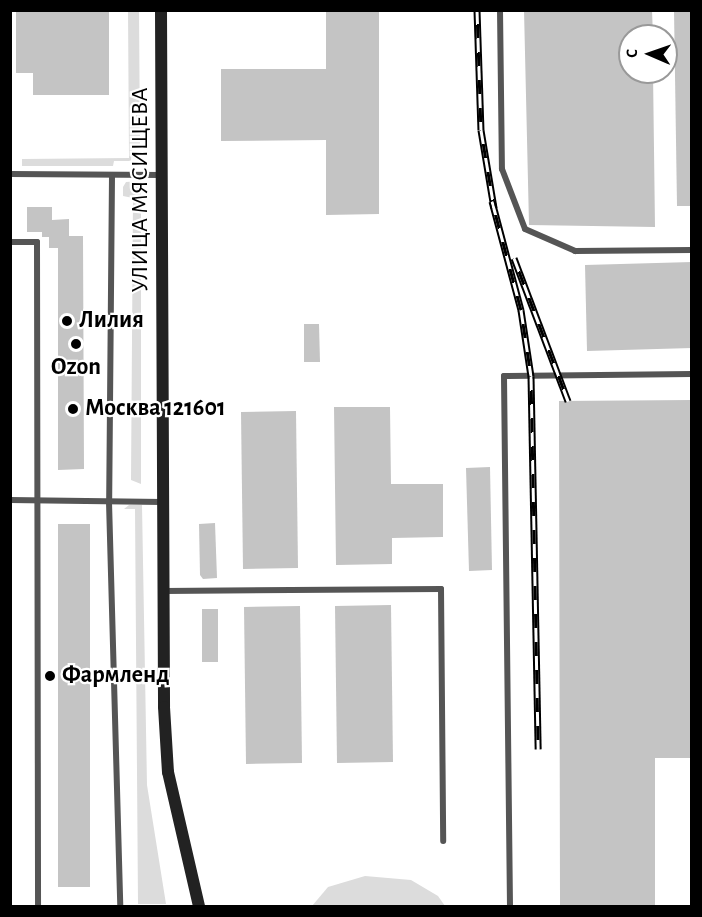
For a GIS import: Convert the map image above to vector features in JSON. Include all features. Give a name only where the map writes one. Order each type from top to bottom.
[{"type":"street","name":"УЛИЦА МЯСИЩЕВА","points":[[161,10],[162,502],[168,772],[199,906]]},
{"type":"lane","points":[[500,10],[502,169],[525,229],[575,251],[692,250]]},
{"type":"lane","points":[[10,174],[162,175]]},
{"type":"lane","points":[[112,176],[109,502],[120,906]]},
{"type":"lane","points":[[10,242],[37,242],[38,906]]},
{"type":"lane","points":[[510,906],[504,376],[692,374]]},
{"type":"lane","points":[[10,500],[162,502]]},
{"type":"lane","points":[[163,591],[441,589],[443,842]]},
{"type":"shaded area","points":[[128,11],[139,11],[140,146],[132,146],[131,161],[114,161],[113,166],[22,166],[22,159],[129,158]]},
{"type":"shaded area","points":[[141,181],[141,484],[131,480],[133,198],[123,196],[123,187],[126,182]]},
{"type":"shaded area","points":[[129,505],[142,505],[147,785],[166,904],[138,904],[135,509],[124,509]]},
{"type":"shaded area","points":[[365,876],[411,880],[438,896],[445,906],[312,906],[328,887]]},
{"type":"building","points":[[16,10],[109,10],[109,95],[33,95],[33,73],[16,73]]},
{"type":"building","points":[[326,10],[379,10],[379,214],[326,215],[326,140],[221,141],[221,69],[326,69]]},
{"type":"building","points":[[524,10],[652,10],[653,24],[618,24],[618,84],[653,84],[655,227],[529,225]]},
{"type":"building","points":[[674,10],[692,10],[692,206],[677,206],[675,84],[678,84],[678,24],[674,24]]},
{"type":"building","points":[[27,207],[52,207],[52,220],[69,219],[69,236],[83,236],[84,469],[58,470],[58,248],[49,248],[49,237],[42,237],[42,232],[27,232]]},
{"type":"building","points":[[692,262],[692,348],[587,351],[585,265]]},
{"type":"building","points":[[304,324],[319,324],[320,362],[304,362]]},
{"type":"building","points":[[692,400],[692,758],[655,758],[655,906],[560,906],[559,401]]},
{"type":"building","points":[[334,407],[390,407],[391,484],[443,484],[443,537],[392,538],[392,564],[336,565]]},
{"type":"building","points":[[296,411],[298,568],[243,569],[241,412]]},
{"type":"building","points":[[490,467],[492,570],[469,571],[466,468]]},
{"type":"building","points":[[215,523],[217,578],[203,579],[200,575],[199,524]]},
{"type":"building","points":[[58,524],[90,524],[90,887],[58,887]]},
{"type":"building","points":[[391,605],[393,762],[337,763],[335,606]]},
{"type":"building","points":[[300,606],[302,763],[246,764],[244,607]]},
{"type":"building","points":[[202,609],[218,609],[218,662],[202,662]]},
{"type":"railway","points":[[477,10],[481,130],[494,208]]},
{"type":"railway","points":[[492,201],[521,310],[531,376],[538,749]]},
{"type":"railway","points":[[514,258],[568,401]]},
{"type":"place","name":"Лилия","points":[[67,321]]},
{"type":"place","name":"Ozon","points":[[76,344]]},
{"type":"place","name":"Москва 121601","points":[[73,409]]},
{"type":"place","name":"Фармленд","points":[[50,676]]}]
